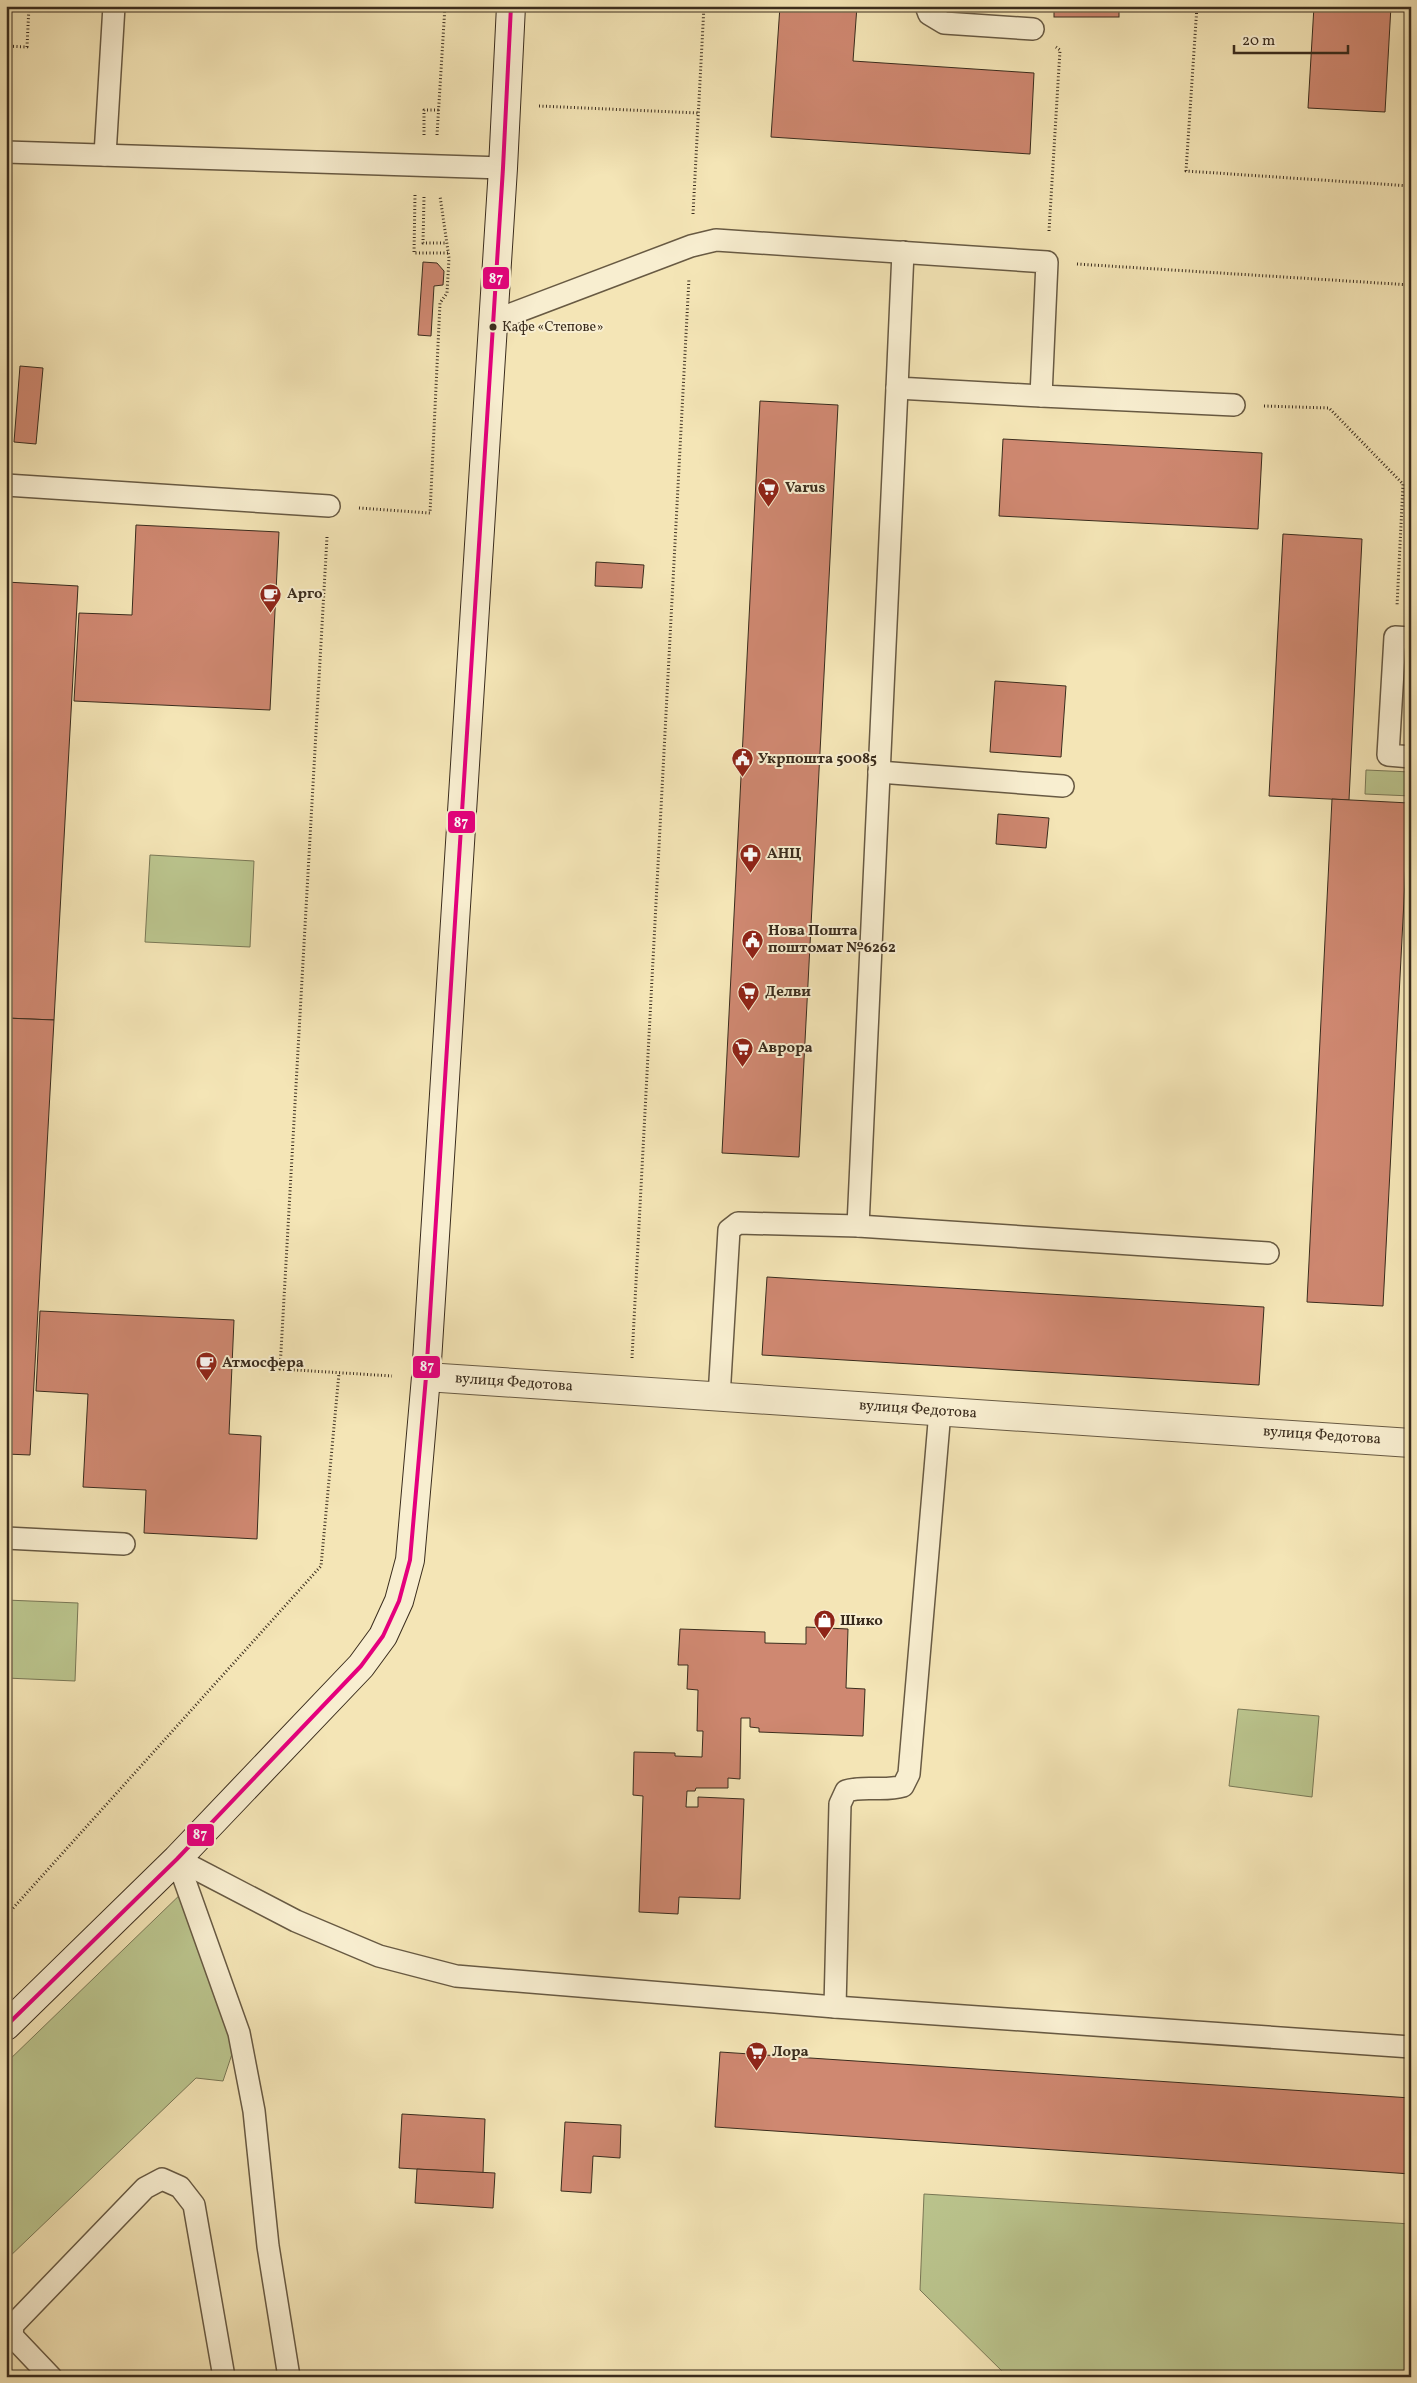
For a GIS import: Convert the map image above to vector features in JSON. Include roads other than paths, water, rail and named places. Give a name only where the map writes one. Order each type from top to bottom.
[{"type":"main road","points":[[6,2026],[177,1859],[334,1697],[361,1666],[383,1636],[399,1601],[410,1560],[426,1378],[503,168],[511,6]]},
{"type":"main road","name":"вулиця Федотова","points":[[426,1378],[1411,1443]]},
{"type":"lane","points":[[105,155],[114,6]]},
{"type":"lane","points":[[926,6],[929,14],[944,23],[1033,29]]},
{"type":"lane","points":[[6,152],[503,168]]},
{"type":"lane","points":[[493,321],[691,246],[716,240],[1047,262],[1041,396]]},
{"type":"lane","points":[[858,1226],[903,252]]},
{"type":"lane","points":[[897,388],[1234,405]]},
{"type":"lane","points":[[6,485],[329,506]]},
{"type":"lane","points":[[1403,637],[1388,756],[1411,757]]},
{"type":"lane","points":[[879,772],[1063,786]]},
{"type":"lane","points":[[719,1397],[730,1230],[738,1223],[858,1226],[1268,1253]]},
{"type":"lane","points":[[834,2007],[840,1804],[846,1791],[859,1787],[891,1790],[903,1786],[909,1774],[940,1411]]},
{"type":"lane","points":[[6,1538],[124,1544]]},
{"type":"lane","points":[[177,1859],[296,1921],[371,1953],[456,1976],[834,2007],[1411,2047]]},
{"type":"lane","points":[[177,1859],[239,2032],[254,2111],[268,2246],[289,2377]]},
{"type":"lane","points":[[51,2377],[12,2336],[13,2325],[145,2188],[162,2180],[180,2187],[194,2205],[224,2377]]},
{"type":"place","name":"Кафе «Степове»","points":[[493,327]]},
{"type":"place","name":"Varus","points":[[769,507]]},
{"type":"place","name":"Арго","points":[[271,613]]},
{"type":"place","name":"Укрпошта 50085","points":[[742,778]]},
{"type":"place","name":"АНЦ","points":[[751,873]]},
{"type":"place","name":"Нова Пошта поштомат №6262","points":[[752,959]]},
{"type":"place","name":"Делви","points":[[749,1011]]},
{"type":"place","name":"Аврора","points":[[742,1067]]},
{"type":"place","name":"Атмосфера","points":[[206,1382]]},
{"type":"place","name":"Шико","points":[[824,1640]]},
{"type":"place","name":"Лора","points":[[756,2071]]}]
